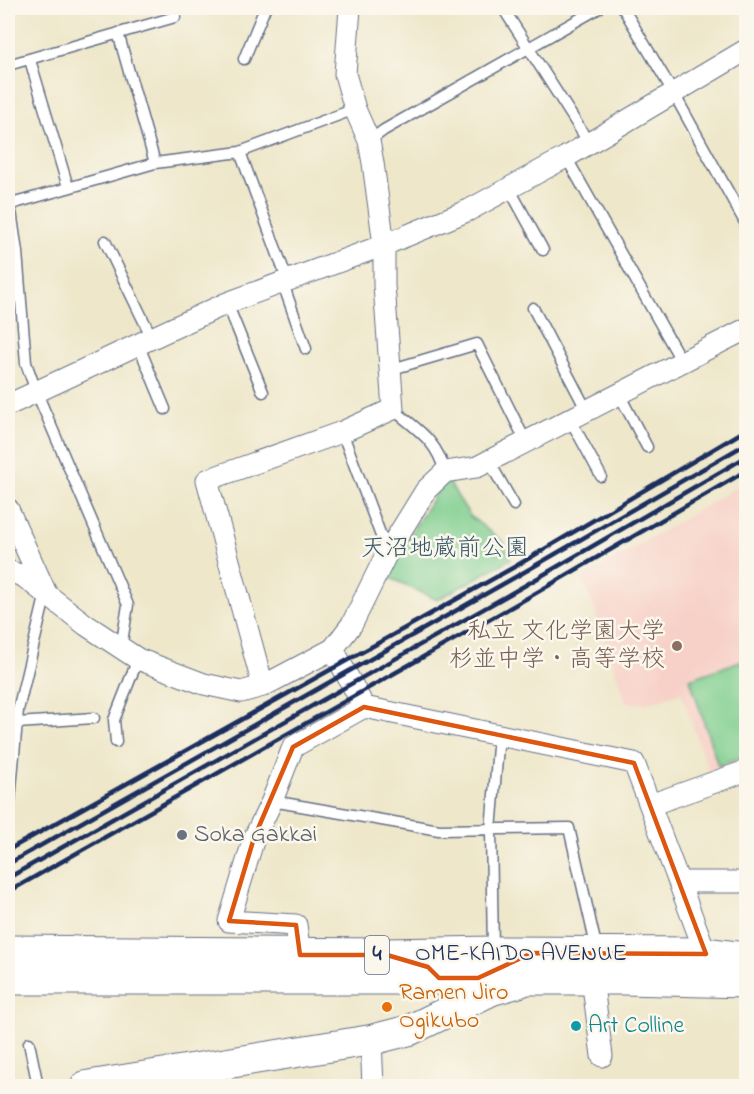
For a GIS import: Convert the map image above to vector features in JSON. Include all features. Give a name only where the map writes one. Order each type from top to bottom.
[{"type":"main road","name":"OME-KAIDO AVENUE","points":[[8,952],[387,955],[485,965],[595,966],[747,981]]},
{"type":"main road","name":"OME-KAIDO AVENUE","points":[[595,966],[706,954],[747,959]]},
{"type":"main road","name":"OME-KAIDO AVENUE","points":[[8,978],[426,978],[485,965]]},
{"type":"street","points":[[263,686],[207,480],[342,432],[393,409],[384,285],[384,245],[369,141],[345,74],[350,8]]},
{"type":"street","points":[[8,405],[227,303],[284,280],[384,245],[469,210],[566,157],[747,50]]},
{"type":"street","points":[[8,571],[22,576],[86,625],[130,653],[204,684],[241,692],[263,686],[333,649],[352,624],[387,553],[426,490],[445,472],[477,467],[487,463],[747,328]]},
{"type":"street","points":[[8,509],[46,593]]},
{"type":"street","points":[[333,649],[364,707]]},
{"type":"street","points":[[300,954],[296,925],[229,921],[254,838],[272,801],[293,747],[364,707],[634,763],[706,954]]},
{"type":"street","points":[[650,805],[747,771]]},
{"type":"street","points":[[679,882],[747,882]]},
{"type":"street","points":[[387,955],[429,967],[426,978],[445,986],[443,999],[427,1021]]},
{"type":"street","points":[[427,1021],[485,965]]},
{"type":"street","points":[[86,1086],[192,1078],[410,1030],[492,990],[532,965]]},
{"type":"street","points":[[595,966],[602,1056]]},
{"type":"street","points":[[371,1040],[373,1086]]},
{"type":"lane","points":[[8,65],[175,17],[175,8]]},
{"type":"lane","points":[[244,59],[265,8]]},
{"type":"lane","points":[[503,8],[589,143]]},
{"type":"lane","points":[[369,141],[384,130],[599,8]]},
{"type":"lane","points":[[623,8],[674,92],[747,224]]},
{"type":"lane","points":[[118,33],[155,163]]},
{"type":"lane","points":[[30,60],[68,187]]},
{"type":"lane","points":[[116,742],[114,720],[130,653],[128,605],[26,363],[17,252],[9,204],[155,163],[240,152],[356,109]]},
{"type":"lane","points":[[240,152],[306,349]]},
{"type":"lane","points":[[566,157],[682,362]]},
{"type":"lane","points":[[509,188],[543,250]]},
{"type":"lane","points":[[105,241],[145,341],[165,409]]},
{"type":"lane","points":[[227,303],[263,392]]},
{"type":"lane","points":[[533,308],[579,415],[601,476]]},
{"type":"lane","points":[[389,370],[477,344],[526,442]]},
{"type":"lane","points":[[619,394],[647,447]]},
{"type":"lane","points":[[393,409],[433,444],[441,458],[445,472]]},
{"type":"lane","points":[[342,432],[387,553]]},
{"type":"lane","points":[[487,463],[494,470],[514,505]]},
{"type":"lane","points":[[8,822],[10,776],[17,723],[13,711],[46,593]]},
{"type":"lane","points":[[17,723],[94,718]]},
{"type":"lane","points":[[485,965],[491,830],[499,735]]},
{"type":"lane","points":[[272,801],[439,830],[569,828],[595,966]]},
{"type":"lane","points":[[30,1043],[38,1086]]},
{"type":"highlighted area","points":[[364,707],[634,763],[706,954],[532,953],[478,978],[439,978],[428,967],[387,955],[300,955],[296,925],[229,921],[254,838],[293,747]]},
{"type":"shaded area","name":"私立 文化学園大学 杉並中学・高等学校","points":[[746,482],[746,759],[709,773],[681,692],[646,704],[626,702],[591,600],[581,579]]},
{"type":"green space","name":"天沼地蔵前公園","points":[[446,478],[470,516],[503,542],[511,559],[437,600],[384,575]]},
{"type":"green space","points":[[746,659],[746,756],[718,766],[690,679]]},
{"type":"railway","points":[[8,850],[516,566],[746,430]]},
{"type":"railway","points":[[8,864],[746,444]]},
{"type":"railway","points":[[8,878],[524,586],[746,457]]},
{"type":"railway","points":[[8,892],[529,597],[746,471]]},
{"type":"place","name":"私立 文化学園大学 杉並中学・高等学校","points":[[677,646]]},
{"type":"place","name":"Soka Gakkai","points":[[182,835]]},
{"type":"place","name":"Ramen Jiro Ogikubo","points":[[387,1007]]},
{"type":"place","name":"Art Colline","points":[[576,1026]]}]
